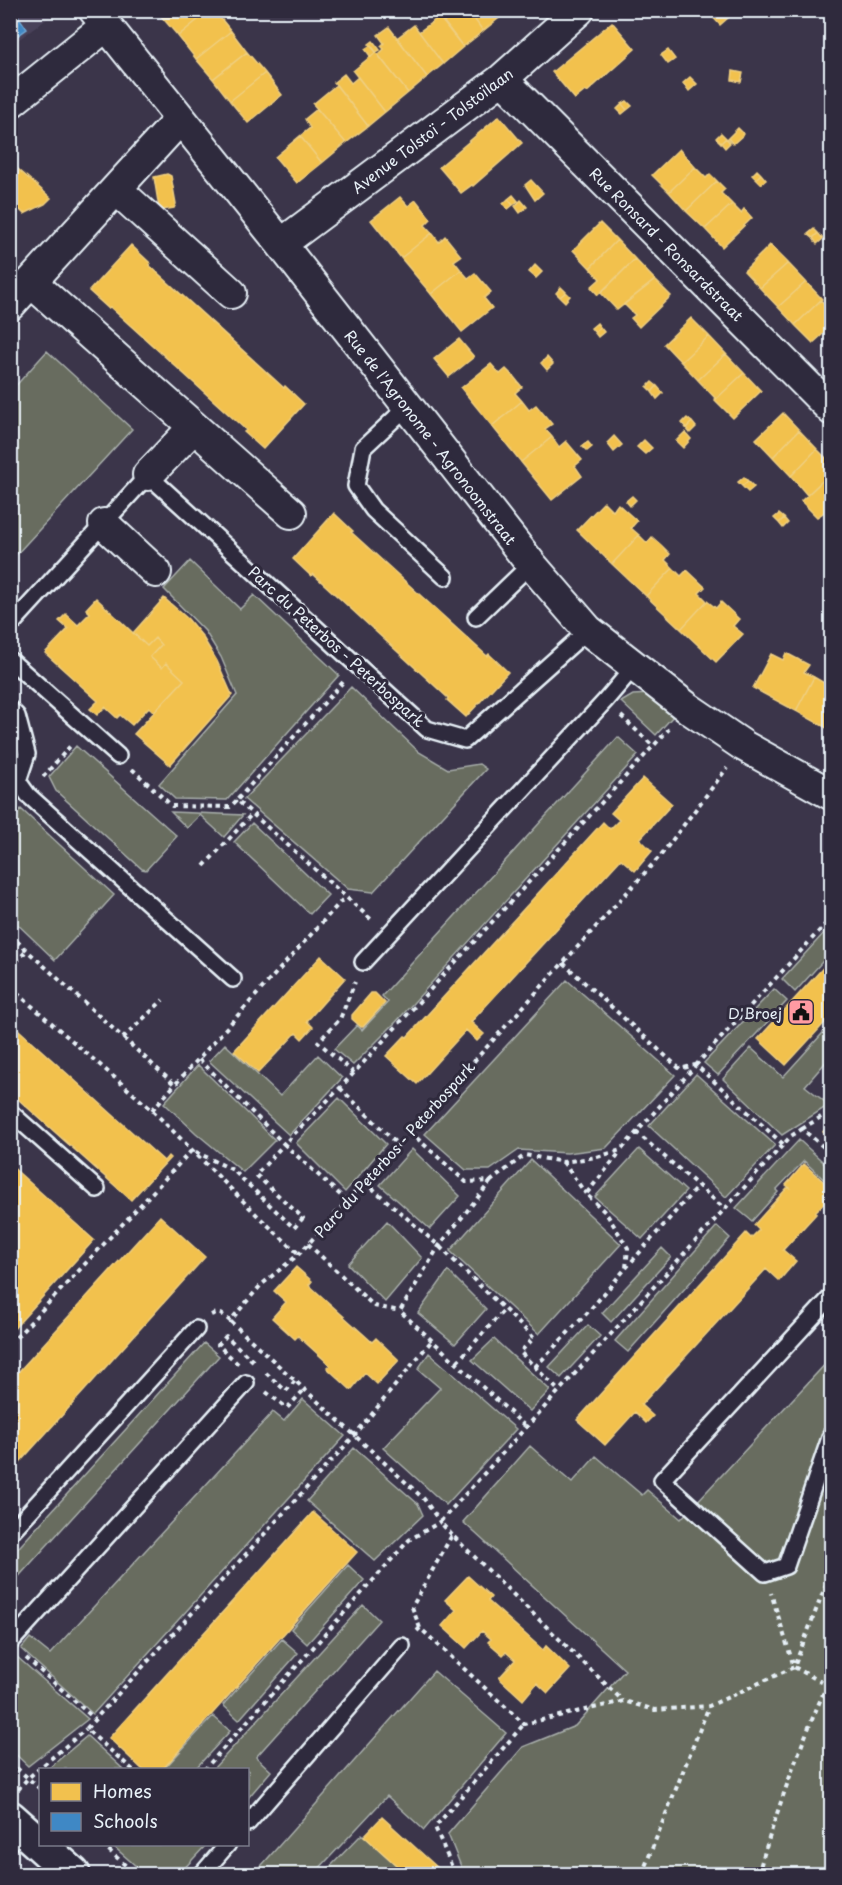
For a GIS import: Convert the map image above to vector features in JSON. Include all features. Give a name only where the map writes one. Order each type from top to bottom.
[{"type":"main road","points":[[13,1805],[39,1835]]},
{"type":"main road","points":[[48,1846],[73,1875]]},
{"type":"street","name":"Avenue Tolstoï - Tolstoïlaan","points":[[281,244],[502,79],[579,10]]},
{"type":"street","points":[[10,104],[100,18]]},
{"type":"street","name":"Rue de l'Agronome - Agronoomstraat","points":[[100,18],[281,244],[531,564],[588,630],[688,708],[744,746],[831,795]]},
{"type":"street","name":"Rue Ronsard - Ronsardstraat","points":[[502,79],[831,410]]},
{"type":"street","points":[[10,305],[180,119]]},
{"type":"street","points":[[116,189],[231,293]]},
{"type":"street","points":[[31,282],[291,513]]},
{"type":"street","points":[[148,475],[194,427]]},
{"type":"street","points":[[104,524],[156,572]]},
{"type":"lane","points":[[408,406],[363,448],[356,486],[373,510],[445,578]]},
{"type":"lane","points":[[10,626],[148,475]]},
{"type":"lane","name":"Parc du Peterbos - Peterbospark","points":[[148,475],[427,729],[465,740],[588,630]]},
{"type":"lane","points":[[476,617],[531,564]]},
{"type":"lane","points":[[10,660],[118,756]]},
{"type":"lane","points":[[363,962],[605,701],[633,667]]},
{"type":"lane","points":[[10,709],[17,716],[27,754],[14,785],[233,979]]},
{"type":"lane","points":[[10,1112],[97,1190]]},
{"type":"lane","points":[[831,1296],[662,1479],[765,1573],[786,1566],[831,1432]]},
{"type":"lane","points":[[10,1533],[196,1329]]},
{"type":"lane","points":[[15,1647],[246,1383]]},
{"type":"lane","points":[[249,1822],[402,1646]]},
{"type":"lane","points":[[202,1875],[227,1846]]},
{"type":"path","points":[[118,756],[172,806],[230,807],[357,666]]},
{"type":"path","points":[[605,701],[653,746]]},
{"type":"path","points":[[192,1150],[232,1170],[294,1228],[303,1218],[256,1175],[354,1073],[688,708]]},
{"type":"path","points":[[28,795],[86,727]]},
{"type":"path","name":"Parc du Peterbos - Peterbospark","points":[[230,1321],[261,1285],[299,1254],[660,855],[744,746]]},
{"type":"path","points":[[237,800],[388,935]]},
{"type":"path","points":[[204,866],[252,814]]},
{"type":"path","points":[[152,1110],[345,897]]},
{"type":"path","points":[[586,1194],[636,1132],[831,917]]},
{"type":"path","points":[[10,935],[174,1084]]},
{"type":"path","points":[[10,969],[27,950]]},
{"type":"path","points":[[354,1073],[318,1042],[340,1019],[363,962]]},
{"type":"path","points":[[563,963],[680,1069],[696,1065]]},
{"type":"path","points":[[10,987],[152,1110],[299,1254]]},
{"type":"path","points":[[123,1038],[163,1000]]},
{"type":"path","points":[[198,1058],[284,1144],[347,1201]]},
{"type":"path","points":[[696,1065],[783,1144]]},
{"type":"path","points":[[340,1088],[398,1145]]},
{"type":"path","points":[[206,1768],[409,1540],[440,1522],[783,1144],[831,1110]]},
{"type":"path","points":[[802,1129],[831,1154]]},
{"type":"path","points":[[410,1132],[466,1182],[491,1181]]},
{"type":"path","points":[[636,1132],[724,1209]]},
{"type":"path","points":[[10,1344],[192,1150]]},
{"type":"path","points":[[400,1311],[439,1246],[491,1181],[525,1155],[563,1162],[597,1157],[621,1150]]},
{"type":"path","points":[[563,1162],[586,1194],[606,1213],[628,1248],[626,1269]]},
{"type":"path","points":[[365,1182],[439,1246],[534,1338],[520,1352],[559,1390]]},
{"type":"path","points":[[536,1367],[589,1311],[698,1186]]},
{"type":"path","points":[[308,1244],[375,1306],[400,1311],[526,1427]]},
{"type":"path","points":[[457,1362],[504,1310]]},
{"type":"path","points":[[196,1329],[210,1316],[221,1313],[424,1499],[440,1522],[624,1701],[655,1710],[710,1706],[794,1668],[831,1569]]},
{"type":"path","points":[[40,1768],[86,1729],[354,1436],[433,1339]]},
{"type":"path","points":[[275,1398],[286,1408],[304,1390]]},
{"type":"path","points":[[452,1534],[412,1607],[420,1628],[524,1724]]},
{"type":"path","points":[[758,1875],[803,1738],[829,1686],[794,1668],[765,1573]]},
{"type":"path","points":[[402,1646],[420,1628]]},
{"type":"path","points":[[15,1647],[94,1719]]},
{"type":"path","points":[[455,1875],[435,1827],[524,1724],[624,1701]]},
{"type":"path","points":[[642,1875],[710,1706]]},
{"type":"path","points":[[86,1729],[131,1768]]},
{"type":"path","points":[[10,1762],[39,1789]]},
{"type":"path","points":[[13,1805],[28,1778],[39,1769]]},
{"type":"path","points":[[103,1846],[135,1875]]},
{"type":"shaded area","points":[[58,10],[11,45],[11,11]]},
{"type":"green space","points":[[47,351],[132,429],[15,556],[10,552],[11,391]]},
{"type":"green space","points":[[190,561],[240,609],[254,595],[339,675],[227,800],[175,799],[159,784],[237,695],[221,657],[205,631],[164,589]]},
{"type":"green space","points":[[351,687],[419,752],[448,769],[479,764],[486,769],[373,892],[348,889],[244,799]]},
{"type":"green space","points":[[651,694],[675,714],[656,735],[621,702],[633,695]]},
{"type":"green space","points":[[618,737],[638,755],[396,1022],[353,1065],[334,1049],[357,1025],[362,1030],[388,1002],[382,996]]},
{"type":"green space","points":[[76,746],[177,836],[146,870],[142,869],[56,791],[49,777]]},
{"type":"green space","points":[[21,809],[114,895],[55,960],[11,918],[11,822]]},
{"type":"green space","points":[[171,812],[243,815],[224,837],[200,815],[187,828]]},
{"type":"green space","points":[[252,823],[328,895],[310,914],[234,842]]},
{"type":"green space","points":[[824,933],[831,939],[831,952],[795,992],[782,979]]},
{"type":"green space","points":[[567,980],[675,1075],[606,1148],[567,1153],[519,1150],[490,1170],[466,1170],[425,1134]]},
{"type":"green space","points":[[774,989],[787,1001],[718,1075],[704,1063]]},
{"type":"green space","points":[[831,1024],[831,1056],[805,1086],[829,1105],[782,1135],[723,1079],[751,1048],[783,1077]]},
{"type":"green space","points":[[225,1044],[280,1096],[318,1055],[342,1078],[289,1135],[209,1061]]},
{"type":"green space","points":[[198,1065],[275,1140],[243,1172],[164,1103]]},
{"type":"green space","points":[[696,1074],[775,1145],[726,1197],[649,1126]]},
{"type":"green space","points":[[339,1098],[386,1144],[345,1192],[296,1143]]},
{"type":"green space","points":[[799,1140],[831,1169],[831,1186],[804,1161],[776,1190],[778,1192],[752,1221],[736,1208]]},
{"type":"green space","points":[[412,1149],[460,1196],[430,1229],[380,1185]]},
{"type":"green space","points":[[639,1149],[686,1191],[642,1239],[595,1197]]},
{"type":"green space","points":[[531,1160],[621,1244],[539,1334],[450,1251]]},
{"type":"green space","points":[[387,1221],[422,1258],[385,1302],[348,1264]]},
{"type":"green space","points":[[717,1226],[730,1238],[628,1352],[615,1341]]},
{"type":"green space","points":[[662,1248],[671,1257],[611,1322],[602,1313]]},
{"type":"green space","points":[[448,1271],[486,1309],[455,1344],[418,1313]]},
{"type":"green space","points":[[588,1325],[600,1336],[561,1378],[549,1367]]},
{"type":"green space","points":[[494,1339],[550,1390],[530,1411],[472,1360]]},
{"type":"green space","points":[[204,1343],[219,1356],[11,1585],[11,1556]]},
{"type":"green space","points":[[429,1353],[516,1429],[446,1505],[383,1448],[440,1388],[418,1369]]},
{"type":"green space","points":[[831,1358],[831,1874],[464,1874],[448,1834],[523,1747],[575,1726],[625,1670],[463,1522],[530,1446],[572,1483],[596,1456],[642,1495],[647,1490],[681,1519]]},
{"type":"green space","points":[[303,1399],[345,1436],[93,1714],[21,1649],[30,1638],[50,1654],[273,1412],[284,1421]]},
{"type":"green space","points":[[354,1448],[418,1504],[423,1515],[375,1561],[307,1501]]},
{"type":"green space","points":[[348,1565],[364,1580],[307,1644],[291,1629]]},
{"type":"green space","points":[[363,1605],[379,1620],[256,1757],[271,1771],[249,1797],[249,1768],[214,1768]]},
{"type":"green space","points":[[282,1639],[298,1653],[239,1720],[223,1705]]},
{"type":"green space","points":[[16,1656],[88,1719],[28,1766],[11,1750],[11,1662]]},
{"type":"green space","points":[[434,1671],[506,1733],[424,1830],[387,1796],[314,1874],[254,1874]]},
{"type":"green space","points":[[213,1716],[230,1731],[196,1768],[165,1768]]},
{"type":"green space","points":[[87,1736],[122,1768],[49,1768]]},
{"type":"green space","points":[[362,1834],[406,1874],[323,1874]]},
{"type":"green space","points":[[113,1846],[205,1846],[179,1874],[145,1874]]},
{"type":"building: Homes","points":[[168,10],[210,10],[178,36],[161,16]]},
{"type":"building: Homes","points":[[210,10],[214,10],[231,31],[196,59],[178,36]]},
{"type":"building: Homes","points":[[435,10],[468,10],[483,31],[463,47]]},
{"type":"building: Homes","points":[[468,10],[499,10],[503,15],[483,31]]},
{"type":"building: Homes","points":[[499,10],[513,10],[504,16]]},
{"type":"building: Homes","points":[[717,10],[722,10],[728,18],[720,25],[711,15]]},
{"type":"building: Homes","points":[[439,17],[463,47],[443,64],[419,32]]},
{"type":"building: Homes","points":[[612,22],[635,49],[587,92],[585,91],[575,99],[552,72]]},
{"type":"building: Homes","points":[[414,25],[443,64],[427,77],[397,38]]},
{"type":"building: Homes","points":[[389,27],[427,77],[408,93],[378,55],[384,49],[381,46],[384,43],[378,35]]},
{"type":"building: Homes","points":[[231,31],[247,52],[213,79],[196,59]]},
{"type":"building: Homes","points":[[373,41],[380,50],[376,52],[369,44]]},
{"type":"building: Homes","points":[[371,45],[376,52],[371,57],[365,49]]},
{"type":"building: Homes","points":[[668,50],[675,59],[668,64],[661,55]]},
{"type":"building: Homes","points":[[247,52],[265,73],[230,101],[213,79]]},
{"type":"building: Homes","points":[[376,52],[408,93],[385,112],[353,71]]},
{"type":"building: Homes","points":[[733,71],[743,73],[741,82],[732,80]]},
{"type":"building: Homes","points":[[265,73],[282,95],[248,123],[230,101]]},
{"type":"building: Homes","points":[[344,74],[351,83],[358,77],[385,112],[368,126],[334,82]]},
{"type":"building: Homes","points":[[690,77],[697,84],[689,91],[683,83]]},
{"type":"building: Homes","points":[[336,85],[368,126],[346,143],[313,104]]},
{"type":"building: Homes","points":[[627,101],[632,106],[627,110],[622,104]]},
{"type":"building: Homes","points":[[622,104],[627,110],[622,114],[617,109]]},
{"type":"building: Homes","points":[[317,109],[346,143],[322,163],[300,136],[310,128],[305,119]]},
{"type":"building: Homes","points":[[499,116],[522,143],[473,186],[461,193],[439,167]]},
{"type":"building: Homes","points":[[738,128],[744,134],[733,144],[728,138]]},
{"type":"building: Homes","points":[[721,133],[726,138],[721,143],[716,138]]},
{"type":"building: Homes","points":[[300,136],[322,163],[297,183],[275,157]]},
{"type":"building: Homes","points":[[726,138],[730,143],[725,148],[721,143]]},
{"type":"building: Homes","points":[[679,149],[695,167],[669,192],[652,175]]},
{"type":"building: Homes","points":[[11,163],[51,198],[45,204],[24,214],[19,209],[10,218]]},
{"type":"building: Homes","points":[[695,167],[706,178],[710,174],[717,181],[686,211],[669,192]]},
{"type":"building: Homes","points":[[757,170],[761,174],[756,179],[752,175]]},
{"type":"building: Homes","points":[[167,174],[171,176],[176,204],[174,208],[162,210],[159,208],[154,177]]},
{"type":"building: Homes","points":[[761,174],[766,180],[761,184],[756,179]]},
{"type":"building: Homes","points":[[531,180],[543,193],[535,200],[525,185]]},
{"type":"building: Homes","points":[[717,181],[725,189],[721,193],[732,204],[705,229],[686,211]]},
{"type":"building: Homes","points":[[513,195],[518,201],[513,205],[508,199]]},
{"type":"building: Homes","points":[[400,197],[408,206],[416,200],[431,219],[425,225],[432,233],[401,258],[371,220]]},
{"type":"building: Homes","points":[[508,199],[513,205],[508,209],[503,204]]},
{"type":"building: Homes","points":[[521,200],[527,207],[520,213],[515,206]]},
{"type":"building: Homes","points":[[732,204],[741,213],[744,209],[752,218],[722,247],[705,229]]},
{"type":"building: Homes","points":[[600,223],[617,240],[590,268],[573,250]]},
{"type":"building: Homes","points":[[814,229],[818,233],[813,238],[808,234]]},
{"type":"building: Homes","points":[[432,233],[439,242],[445,236],[461,256],[454,261],[461,270],[431,294],[401,258]]},
{"type":"building: Homes","points":[[818,233],[823,239],[817,244],[813,238]]},
{"type":"building: Homes","points":[[617,240],[635,259],[598,295],[591,287],[600,279],[590,268]]},
{"type":"building: Homes","points":[[131,245],[150,263],[149,265],[304,404],[263,449],[244,432],[246,430],[110,307],[108,308],[89,291]]},
{"type":"building: Homes","points":[[770,245],[788,263],[760,288],[744,271]]},
{"type":"building: Homes","points":[[635,259],[655,280],[617,310],[601,293]]},
{"type":"building: Homes","points":[[788,263],[806,282],[778,307],[760,288]]},
{"type":"building: Homes","points":[[535,265],[542,272],[536,278],[529,272]]},
{"type":"building: Homes","points":[[461,270],[468,278],[475,273],[491,292],[484,298],[492,308],[462,332],[431,294]]},
{"type":"building: Homes","points":[[655,280],[671,296],[639,327],[631,318],[635,315],[624,304]]},
{"type":"building: Homes","points":[[806,282],[822,299],[795,325],[778,307]]},
{"type":"building: Homes","points":[[561,287],[566,292],[560,297],[556,293]]},
{"type":"building: Homes","points":[[566,292],[570,296],[565,302],[560,297]]},
{"type":"building: Homes","points":[[821,300],[829,309],[832,306],[832,326],[813,343],[795,325]]},
{"type":"building: Homes","points":[[691,318],[709,336],[681,362],[664,344]]},
{"type":"building: Homes","points":[[597,323],[600,327],[595,333],[591,328]]},
{"type":"building: Homes","points":[[600,327],[604,332],[598,337],[595,333]]},
{"type":"building: Homes","points":[[709,336],[726,354],[698,380],[681,362]]},
{"type":"building: Homes","points":[[459,339],[474,357],[449,377],[434,359]]},
{"type":"building: Homes","points":[[726,354],[744,373],[716,399],[698,380]]},
{"type":"building: Homes","points":[[547,357],[553,364],[547,370],[541,363]]},
{"type":"building: Homes","points":[[491,364],[500,374],[506,369],[522,387],[515,393],[522,401],[492,426],[461,388]]},
{"type":"building: Homes","points":[[744,373],[761,391],[733,418],[715,400]]},
{"type":"building: Homes","points":[[652,382],[657,386],[652,392],[647,387]]},
{"type":"building: Homes","points":[[657,386],[663,393],[657,399],[652,392]]},
{"type":"building: Homes","points":[[522,401],[529,410],[536,405],[552,424],[545,429],[552,437],[521,462],[492,426]]},
{"type":"building: Homes","points":[[783,413],[799,430],[773,457],[756,439]]},
{"type":"building: Homes","points":[[687,418],[692,422],[686,428],[682,423]]},
{"type":"building: Homes","points":[[692,422],[696,427],[690,433],[686,428]]},
{"type":"building: Homes","points":[[799,430],[817,449],[791,476],[773,457]]},
{"type":"building: Homes","points":[[685,432],[691,439],[683,448],[676,441]]},
{"type":"building: Homes","points":[[614,436],[622,445],[614,452],[607,443]]},
{"type":"building: Homes","points":[[552,437],[559,447],[566,441],[582,460],[575,466],[582,476],[552,500],[521,462]]},
{"type":"building: Homes","points":[[644,440],[652,448],[645,454],[637,447]]},
{"type":"building: Homes","points":[[588,442],[592,447],[587,451],[582,446]]},
{"type":"building: Homes","points":[[817,449],[832,464],[832,472],[807,495],[791,476]]},
{"type":"building: Homes","points":[[832,472],[832,507],[817,517],[801,501]]},
{"type":"building: Homes","points":[[744,477],[748,481],[742,486],[738,482]]},
{"type":"building: Homes","points":[[748,481],[754,487],[748,492],[742,486]]},
{"type":"building: Homes","points":[[632,496],[636,500],[630,506],[626,501]]},
{"type":"building: Homes","points":[[604,502],[613,511],[618,504],[637,521],[631,528],[639,535],[612,564],[577,530]]},
{"type":"building: Homes","points":[[334,513],[353,531],[351,532],[487,656],[489,654],[508,672],[466,717],[313,574],[311,576],[293,559]]},
{"type":"building: Homes","points":[[779,514],[784,518],[779,523],[774,518]]},
{"type":"building: Homes","points":[[784,518],[788,523],[783,528],[779,523]]},
{"type":"building: Homes","points":[[639,535],[647,543],[652,537],[661,545],[670,554],[665,560],[673,568],[646,596],[612,564]]},
{"type":"building: Homes","points":[[673,568],[681,576],[687,570],[705,587],[699,593],[707,601],[681,629],[646,596]]},
{"type":"building: Homes","points":[[96,598],[147,646],[155,638],[161,645],[150,657],[162,668],[166,663],[184,680],[154,712],[149,707],[132,725],[120,715],[117,718],[105,707],[97,715],[90,709],[98,701],[45,653],[68,629],[59,621],[66,614],[78,625],[90,613],[86,609]]},
{"type":"building: Homes","points":[[164,598],[188,619],[202,636],[217,661],[232,695],[170,765],[134,734],[184,680],[166,663],[162,668],[150,657],[161,645],[155,638],[147,646],[133,633]]},
{"type":"building: Homes","points":[[707,601],[716,608],[721,602],[739,619],[733,626],[743,634],[716,662],[681,629]]},
{"type":"building: Homes","points":[[786,653],[809,665],[804,672],[814,677],[796,711],[753,688],[771,654],[783,660]]},
{"type":"building: Homes","points":[[828,675],[832,677],[832,731],[796,711],[814,677],[824,683]]},
{"type":"building: Homes","points":[[643,778],[672,804],[640,839],[652,851],[635,871],[621,859],[471,1022],[484,1034],[477,1041],[466,1030],[417,1084],[386,1056],[405,1036],[407,1037],[603,822],[610,829],[619,820],[611,813]]},
{"type":"building: Homes","points":[[321,956],[345,978],[307,1021],[313,1027],[302,1039],[296,1033],[258,1073],[234,1051]]},
{"type":"building: Homes","points":[[832,958],[832,1015],[786,1065],[758,1039]]},
{"type":"building: Homes","points":[[371,993],[375,993],[385,1003],[361,1027],[352,1019],[352,1015]]},
{"type":"building: Homes","points":[[10,1022],[164,1161],[168,1156],[170,1158],[131,1200],[10,1092]]},
{"type":"building: Homes","points":[[832,1121],[832,1140],[823,1132]]},
{"type":"building: Homes","points":[[804,1164],[832,1189],[832,1196],[783,1250],[796,1261],[779,1281],[766,1269],[641,1405],[653,1416],[646,1423],[635,1412],[605,1445],[577,1420],[746,1233],[751,1238],[759,1230],[754,1225],[787,1188],[790,1188],[786,1185]]},
{"type":"building: Homes","points":[[10,1165],[94,1240],[10,1333]]},
{"type":"building: Homes","points":[[160,1216],[205,1257],[10,1473],[10,1381]]},
{"type":"building: Homes","points":[[296,1267],[312,1281],[309,1285],[372,1342],[376,1338],[399,1360],[377,1384],[365,1373],[351,1390],[327,1368],[330,1365],[298,1336],[295,1339],[272,1318],[286,1302],[274,1291]]},
{"type":"building: Homes","points":[[313,1512],[357,1552],[164,1768],[141,1768],[109,1738]]},
{"type":"building: Homes","points":[[468,1576],[491,1597],[488,1601],[543,1650],[546,1646],[570,1669],[548,1693],[537,1683],[523,1700],[499,1678],[515,1660],[506,1652],[503,1655],[488,1642],[491,1639],[482,1631],[466,1648],[442,1626],[456,1610],[445,1600]]},
{"type":"building: Homes","points":[[382,1817],[439,1869],[434,1874],[406,1874],[364,1836]]},
{"type":"building: Schools","points":[[10,10],[14,10],[27,29],[10,41]]},
{"type":"place","name":"D'Broej","points":[[801,1012]]}]
